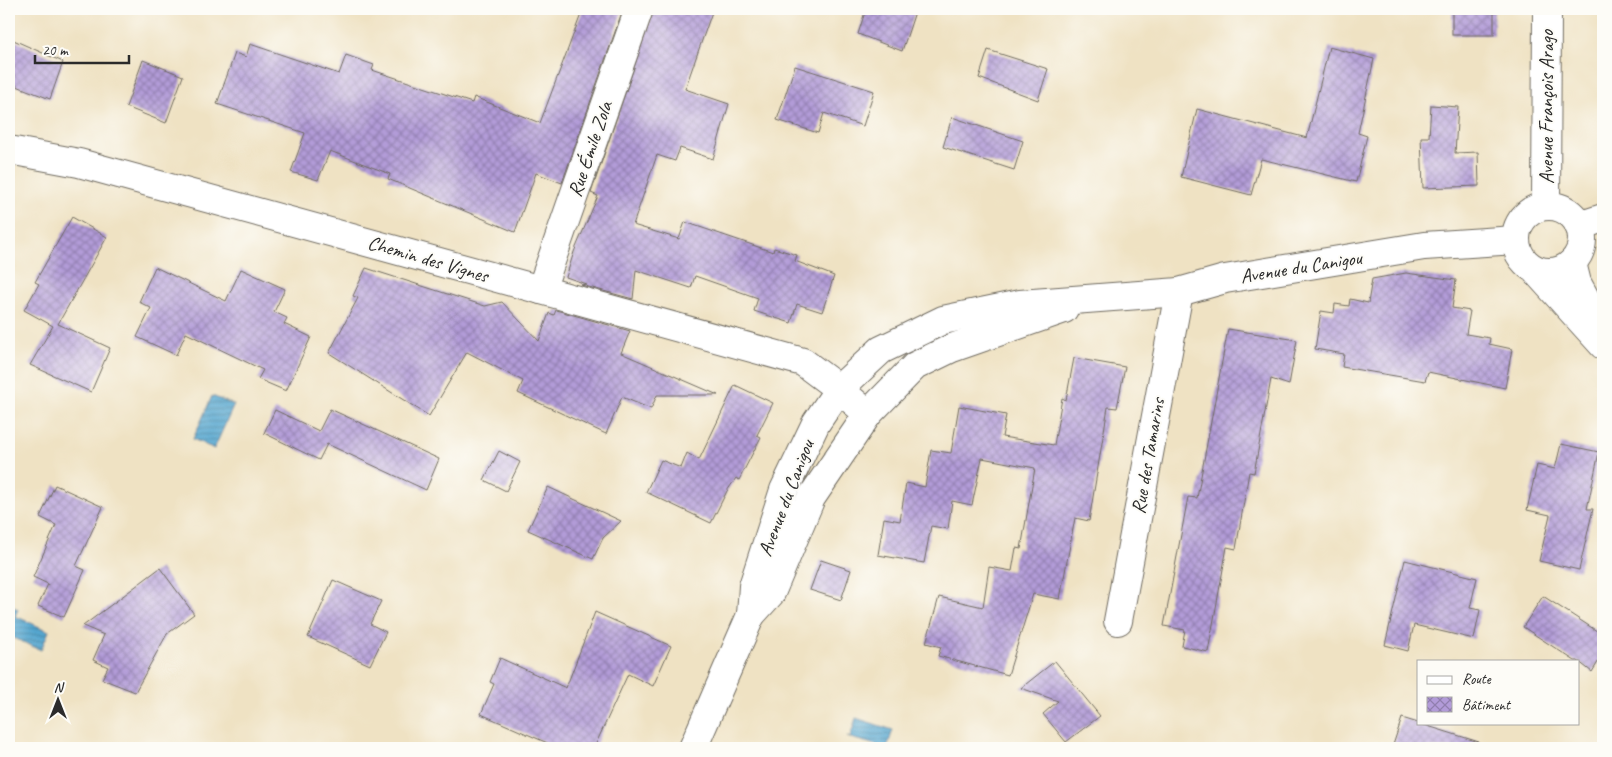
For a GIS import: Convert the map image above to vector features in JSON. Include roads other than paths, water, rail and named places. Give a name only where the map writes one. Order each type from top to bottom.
[{"type":"main road","name":"Rue Émile Zola","points":[[542,290],[639,9]]},
{"type":"main road","name":"Avenue François Arago","points":[[1546,206],[1547,9]]},
{"type":"main road","name":"Chemin des Vignes","points":[[9,150],[78,163],[803,362],[840,389],[868,414]]},
{"type":"main road","points":[[1535,270],[1548,272],[1561,270],[1572,263],[1580,251],[1582,236],[1591,222],[1576,220],[1563,209],[1546,206],[1530,212],[1519,224],[1516,240],[1518,252],[1525,262],[1535,270],[1603,344]]},
{"type":"main road","name":"Avenue du Canigou","points":[[751,615],[752,586],[784,490],[816,423],[840,389],[881,350],[943,320],[1020,304],[1179,292],[1226,279],[1424,246],[1516,240]]},
{"type":"main road","points":[[1572,263],[1577,283],[1603,332]]},
{"type":"main road","name":"Rue des Tamarins","points":[[1118,621],[1179,292]]},
{"type":"main road","name":"Avenue du Canigou","points":[[693,748],[751,615],[771,593],[811,498],[868,414],[915,366],[952,348],[1024,325],[1087,300]]},
{"type":"water","points":[[212,396],[234,405],[214,449],[193,439]]},
{"type":"water","points":[[9,605],[18,609],[15,616],[49,631],[41,650],[9,636]]},
{"type":"water","points":[[856,718],[893,730],[887,748],[850,738]]}]
